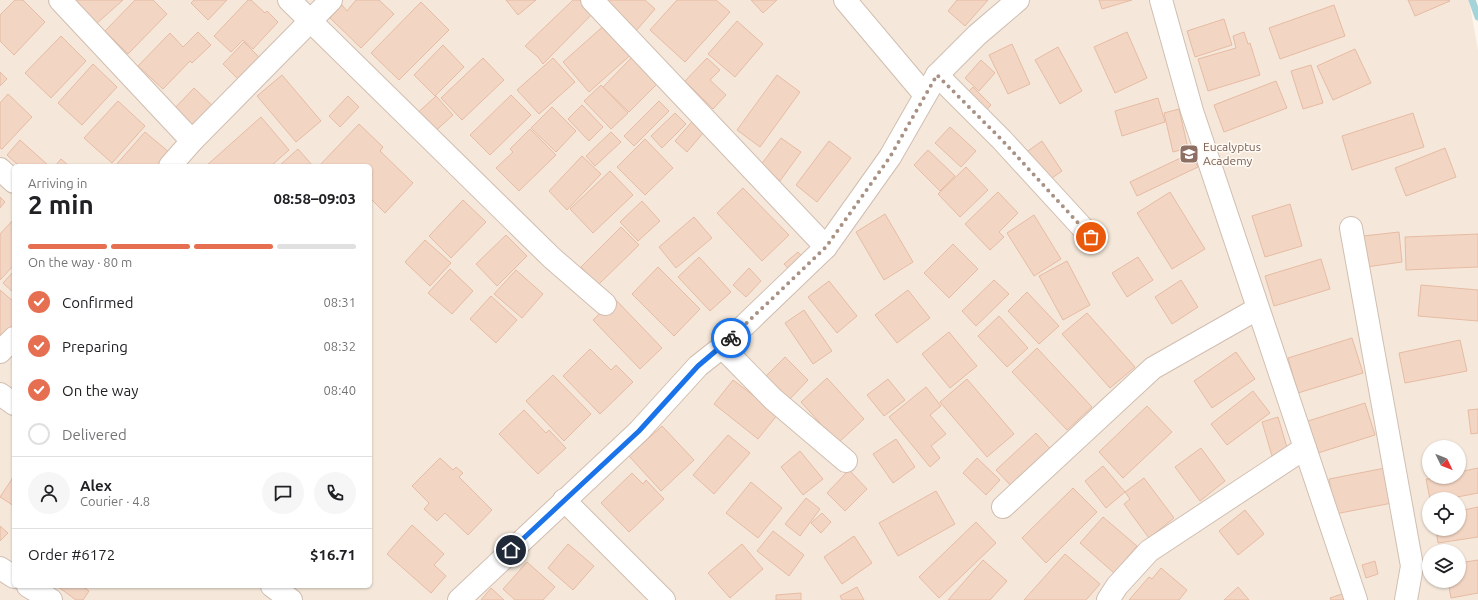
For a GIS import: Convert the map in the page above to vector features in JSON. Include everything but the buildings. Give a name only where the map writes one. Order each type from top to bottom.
[{"type":"street","points":[[60,0],[192,141]]},
{"type":"street","points":[[290,0],[552,258],[605,304]]},
{"type":"street","points":[[172,164],[192,141],[331,0]]},
{"type":"street","points":[[592,0],[826,247]]},
{"type":"street","points":[[844,0],[925,95]]},
{"type":"street","points":[[459,600],[639,431],[698,366],[722,347],[826,247],[890,157],[937,75],[977,35],[1018,0]]},
{"type":"street","points":[[1161,0],[1192,111],[1257,309],[1356,600]]},
{"type":"street","points":[[937,75],[1002,140],[1091,237]]},
{"type":"street","points":[[0,169],[12,180]]},
{"type":"street","points":[[1351,228],[1412,566],[1406,600]]},
{"type":"street","points":[[1003,508],[1153,368],[1257,309]]},
{"type":"street","points":[[0,352],[12,340]]},
{"type":"street","points":[[722,347],[773,399],[846,461]]},
{"type":"street","points":[[0,394],[12,403]]},
{"type":"street","points":[[1108,600],[1117,586],[1149,550],[1305,448]]},
{"type":"street","points":[[564,500],[664,600]]},
{"type":"street","points":[[0,568],[12,576]]},
{"type":"street","points":[[31,588],[50,600]]},
{"type":"street","points":[[275,588],[291,600]]},
{"type":"shaded area","points":[[0,0],[1469,0],[1478,50],[1478,600],[0,600]]},
{"type":"waterway","points":[[1472,0],[1478,17]]},
{"type":"way so far","points":[[731,338],[826,247],[890,157],[937,75],[1002,140],[1091,237]]},
{"type":"place","name":"Eucalyptus Academy","points":[[1189,154]]},
{"type":"route","points":[[511,550],[639,431],[698,366],[731,338]]}]
